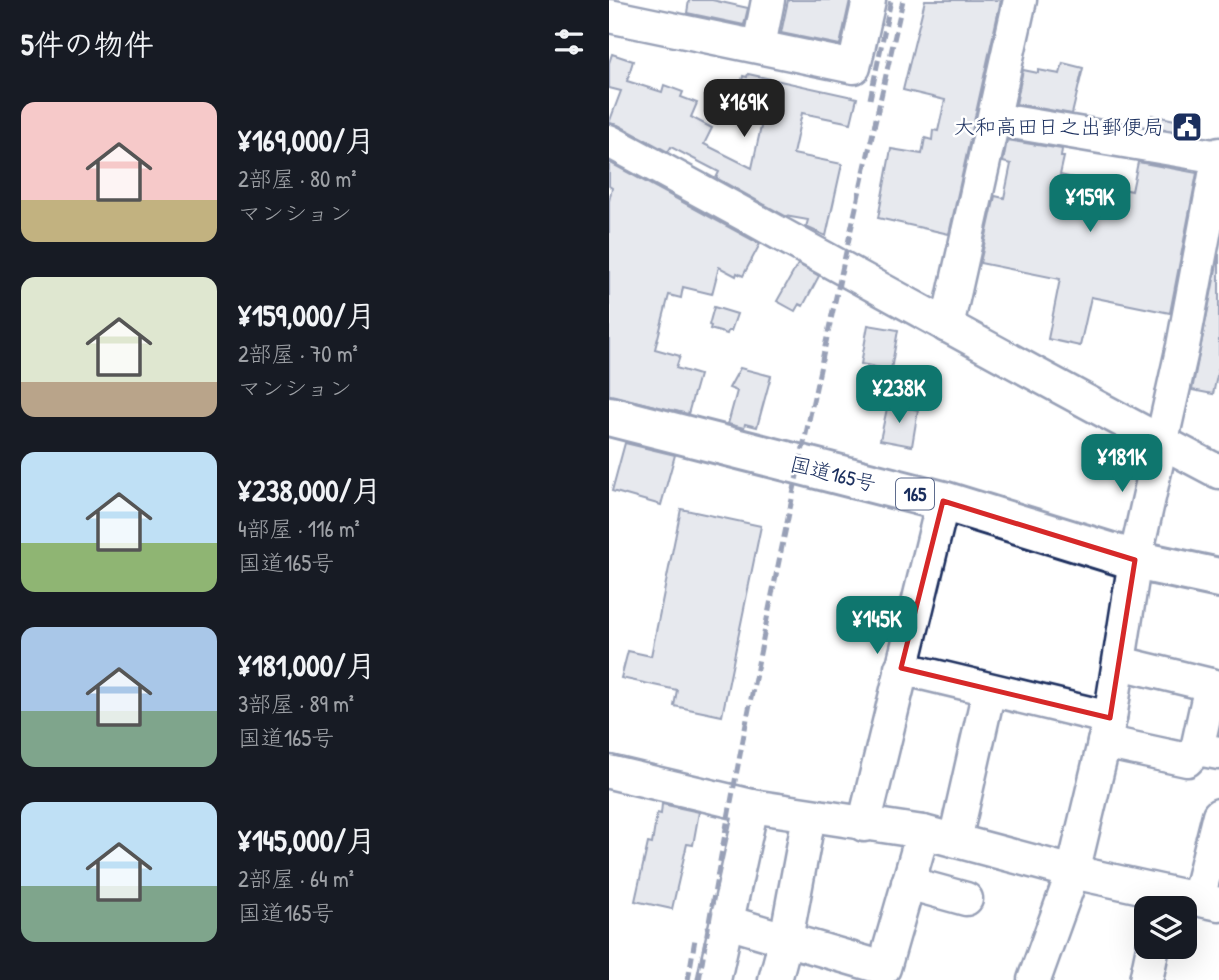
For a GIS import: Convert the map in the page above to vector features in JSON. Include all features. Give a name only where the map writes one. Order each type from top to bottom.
[{"type":"highway","name":"国道165号","points":[[609,416],[943,501],[1135,559],[1219,578]]},
{"type":"street","points":[[759,46],[768,0]]},
{"type":"street","points":[[609,16],[666,14],[759,46],[854,67],[869,0]]},
{"type":"street","points":[[947,326],[1020,0]]},
{"type":"street","points":[[994,119],[1219,156],[1182,346],[1135,559],[1107,730],[1073,872],[1034,980]]},
{"type":"street","points":[[609,141],[1219,472]]},
{"type":"street","points":[[864,825],[873,799],[901,668],[943,501]]},
{"type":"street","points":[[901,668],[989,690],[1187,760],[1208,750],[1215,686],[1120,663]]},
{"type":"street","points":[[955,840],[989,690]]},
{"type":"street","points":[[609,772],[752,806],[923,832],[1151,896]]},
{"type":"street","points":[[714,980],[752,806]]},
{"type":"street","points":[[1209,902],[1219,815]]},
{"type":"street","points":[[775,980],[786,939],[809,816]]},
{"type":"street","points":[[727,922],[786,939],[863,971],[884,968],[923,832]]},
{"type":"street","points":[[908,883],[966,899]]},
{"type":"street","points":[[1146,980],[1150,959]]},
{"type":"highlighted area","points":[[943,501],[1135,560],[1110,718],[901,668]]},
{"type":"building","points":[[689,0],[712,0],[748,8],[744,25],[687,13]]},
{"type":"building","points":[[788,0],[850,0],[840,45],[781,33]]},
{"type":"building","points":[[925,0],[1001,0],[949,234],[878,218],[891,149],[922,154],[925,138],[932,140],[933,130],[938,131],[945,100],[903,90]]},
{"type":"building","points":[[612,54],[633,61],[627,81],[662,92],[664,85],[683,92],[681,97],[697,103],[691,117],[712,128],[704,144],[752,168],[764,113],[736,106],[743,76],[747,77],[748,74],[857,98],[851,123],[802,113],[793,154],[842,164],[826,236],[806,227],[808,220],[785,216],[716,178],[719,172],[671,147],[668,152],[618,125],[609,123],[621,91],[609,88],[609,63]]},
{"type":"building","points":[[1063,63],[1083,68],[1072,114],[1016,104],[1023,70],[1060,74]]},
{"type":"building","points":[[1152,115],[1202,126],[1201,135],[1149,127]]},
{"type":"building","points":[[1007,140],[1062,149],[1061,157],[1064,157],[1060,175],[1132,191],[1138,162],[1197,173],[1170,313],[1091,297],[1080,346],[1048,339],[1060,279],[980,263],[995,196],[1004,198],[1011,164],[1003,162]]},
{"type":"building","points":[[609,162],[760,244],[743,276],[737,273],[736,276],[719,267],[712,294],[683,287],[681,298],[669,295],[655,349],[680,356],[676,368],[699,375],[688,414],[609,395],[609,201],[612,188],[609,186]]},
{"type":"building","points":[[1219,254],[1219,367],[1213,394],[1192,390]]},
{"type":"building","points":[[798,264],[819,276],[803,306],[799,304],[795,311],[777,301]]},
{"type":"building","points":[[714,307],[737,314],[731,331],[727,334],[710,329]]},
{"type":"building","points":[[868,325],[898,330],[891,370],[861,364]]},
{"type":"building","points":[[740,368],[771,376],[757,427],[745,424],[744,428],[728,424],[737,391],[729,388]]},
{"type":"building","points":[[888,404],[918,410],[912,446],[880,440]]},
{"type":"building","points":[[625,443],[675,455],[661,505],[612,491]]},
{"type":"building","points":[[681,509],[761,526],[722,716],[674,706],[677,690],[621,678],[628,651],[651,656]]},
{"type":"building","points":[[662,804],[699,812],[693,845],[687,844],[672,909],[635,901],[648,843],[652,844],[657,813],[661,814]]},
{"type":"railway","points":[[870,99],[891,0]]},
{"type":"railway","points":[[699,980],[769,611],[903,0]]},
{"type":"railway","points":[[688,980],[695,939]]},
{"type":"place","name":"大和高田日之出郵便局","points":[[1187,127]]}]
